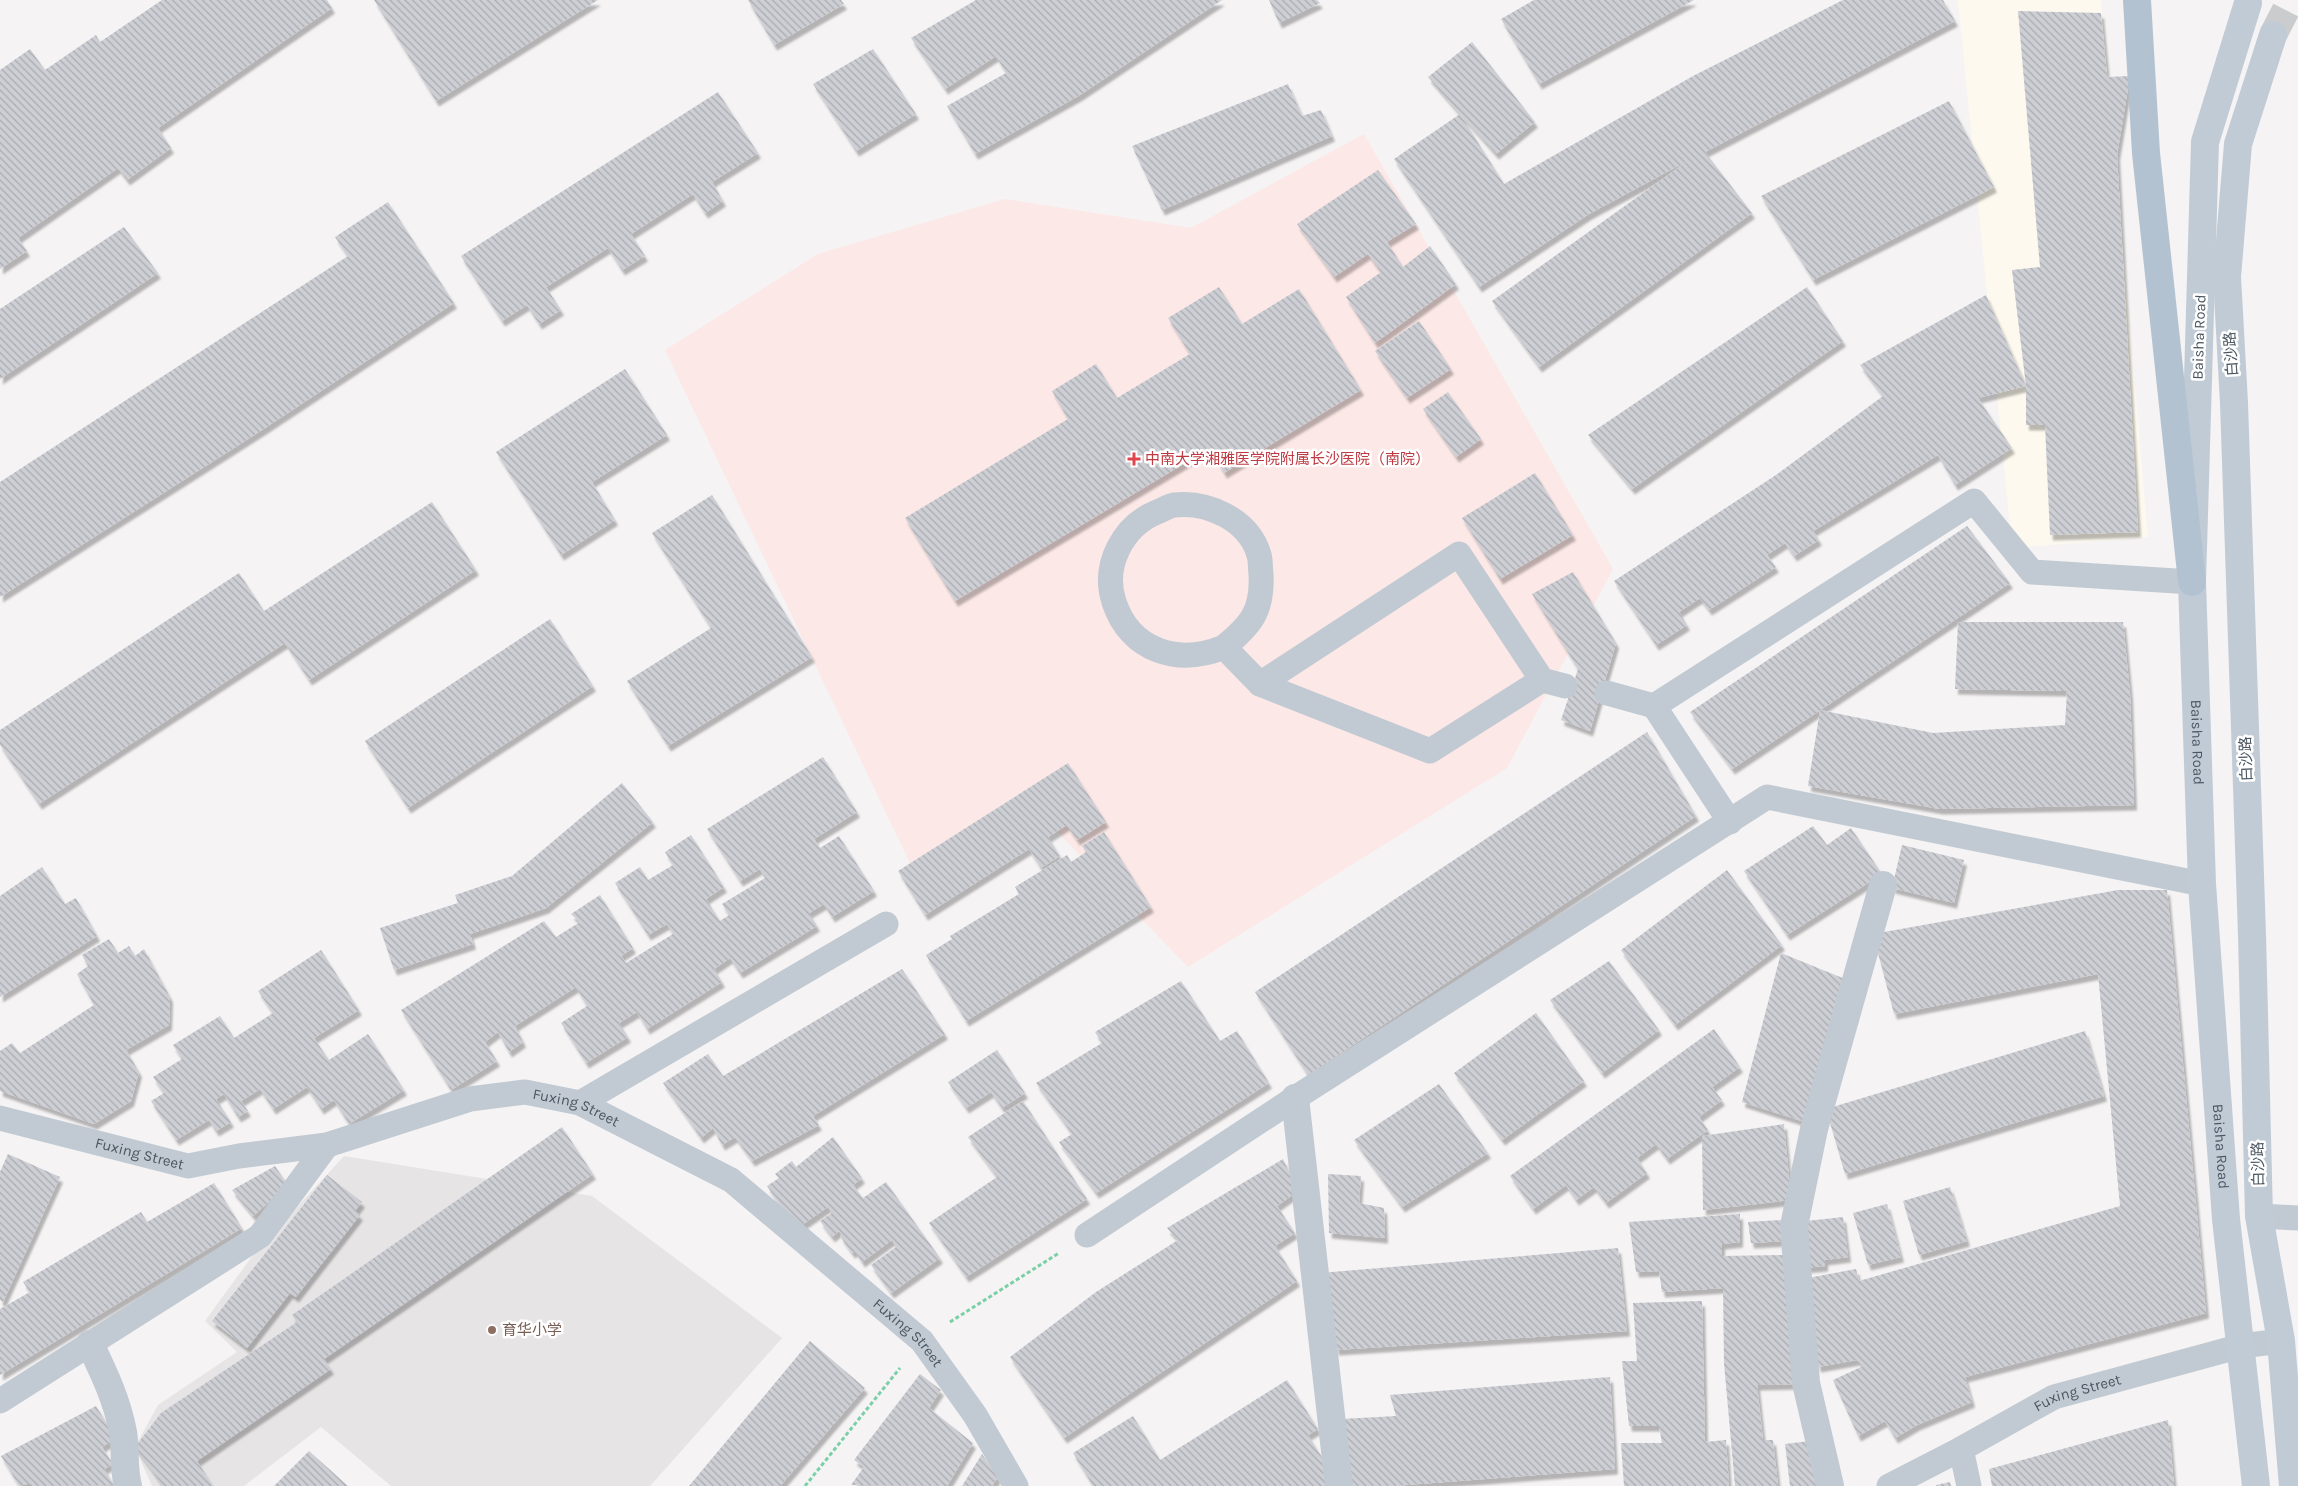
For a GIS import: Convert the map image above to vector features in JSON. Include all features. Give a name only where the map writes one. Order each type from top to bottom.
[{"type":"main road","points":[[2136,0],[2147,163],[2192,582]]},
{"type":"street","name":"Baisha Road","points":[[2248,3],[2205,142],[2192,582],[2202,884],[2226,1218],[2256,1486]]},
{"type":"street","name":"白沙路","points":[[2273,36],[2238,144],[2226,276],[2234,403],[2252,935],[2259,1216],[2281,1341],[2293,1486]]},
{"type":"street","points":[[1830,1486],[1806,1383],[1794,1226],[1814,1129],[1883,885]]},
{"type":"street","points":[[1295,1098],[1339,1486]]},
{"type":"street","points":[[90,1344],[113,1392],[123,1433],[125,1474],[128,1486]]},
{"type":"lane","points":[[1654,706],[1974,501],[2032,572],[2192,582]]},
{"type":"lane","points":[[1173,505],[1202,506],[1228,516],[1249,536],[1259,555],[1262,593],[1256,612],[1243,632],[1224,647],[1208,654],[1182,657],[1151,648],[1132,634],[1119,616],[1110,590],[1113,559],[1125,535],[1142,518],[1173,505]]},
{"type":"lane","points":[[1224,647],[1260,684],[1430,752],[1554,683],[1459,554],[1260,684]]},
{"type":"lane","points":[[1607,693],[1654,706],[1730,822]]},
{"type":"lane","points":[[1087,1235],[1295,1098],[1767,797],[2202,884]]},
{"type":"lane","points":[[580,1103],[886,924]]},
{"type":"lane","name":"Fuxing Street","points":[[0,1118],[188,1166],[239,1156],[327,1145],[470,1099],[525,1092],[580,1103],[731,1180],[922,1341],[975,1415],[1016,1486]]},
{"type":"lane","points":[[0,1401],[260,1236],[327,1145]]},
{"type":"lane","points":[[2259,1216],[2298,1218]]},
{"type":"lane","name":"Fuxing Street","points":[[1889,1486],[1961,1449],[2054,1397],[2241,1346],[2281,1341]]},
{"type":"lane","points":[[1961,1449],[1970,1486]]},
{"type":"path","points":[[805,1486],[922,1341],[1087,1235]]},
{"type":"shaded area","points":[[1958,0],[2101,0],[2148,537],[2012,548]]},
{"type":"shaded area","name":"中南大学湘雅医学院附属长沙医院（南院）","points":[[1364,134],[1613,569],[1507,768],[1188,967],[1039,813],[920,884],[665,350],[818,254],[1005,199],[1191,228]]},
{"type":"shaded area","name":"育华小学","points":[[344,1156],[592,1196],[782,1338],[650,1486],[391,1486],[321,1427],[244,1486],[152,1486],[135,1447],[158,1405],[237,1352],[205,1321],[253,1255]]},
{"type":"building","points":[[162,0],[327,0],[332,8],[158,128],[171,148],[127,180],[118,168],[18,238],[27,251],[0,269],[0,70],[30,49],[45,70],[96,35],[100,42]]},
{"type":"building","points":[[374,0],[598,0],[436,101]]},
{"type":"building","points":[[748,0],[841,0],[844,4],[774,45]]},
{"type":"building","points":[[976,0],[1222,0],[1080,95],[975,154],[947,106],[1006,73],[996,56],[945,89],[911,38]]},
{"type":"building","points":[[1269,0],[1317,0],[1320,3],[1279,23]]},
{"type":"building","points":[[1534,0],[1694,0],[1539,84],[1501,19]]},
{"type":"building","points":[[1843,0],[1943,0],[1955,21],[1705,152],[1752,213],[1539,367],[1492,301],[1689,160],[1589,214],[1479,287],[1394,159],[1460,114],[1504,184],[1693,76]]},
{"type":"building","points":[[2018,11],[2101,13],[2107,77],[2130,76],[2117,155],[2138,532],[2050,535],[2045,425],[2026,425],[2026,386],[2012,270],[2040,267]]},
{"type":"building","points":[[1472,42],[1535,122],[1496,154],[1428,77]]},
{"type":"building","points":[[873,49],[916,114],[856,151],[813,84]]},
{"type":"building","points":[[1288,84],[1302,116],[1321,110],[1332,136],[1162,210],[1132,146]]},
{"type":"building","points":[[718,92],[758,153],[712,182],[723,201],[705,213],[693,194],[631,234],[645,256],[622,270],[608,248],[546,287],[561,310],[539,324],[527,305],[502,321],[461,256]]},
{"type":"building","points":[[1949,101],[1994,187],[1813,280],[1761,196]]},
{"type":"building","points":[[1378,170],[1416,224],[1387,242],[1403,267],[1430,246],[1456,284],[1375,343],[1346,297],[1381,272],[1368,254],[1334,277],[1297,224]]},
{"type":"building","points":[[388,202],[454,303],[262,430],[0,597],[0,482],[348,256],[335,237]]},
{"type":"building","points":[[124,227],[158,273],[0,379],[0,309]]},
{"type":"building","points":[[1219,287],[1242,324],[1299,289],[1361,390],[1224,473],[1210,448],[955,601],[905,518],[1068,419],[1052,391],[1096,364],[1117,398],[1190,354],[1168,318]]},
{"type":"building","points":[[1807,287],[1843,341],[1632,489],[1588,435]]},
{"type":"building","points":[[1986,295],[2026,386],[1978,398],[2012,448],[1955,485],[1938,455],[1813,531],[1819,540],[1794,556],[1785,543],[1767,555],[1776,567],[1709,610],[1700,598],[1679,612],[1687,625],[1656,645],[1614,581],[1776,475],[1883,396],[1860,365]]},
{"type":"building","points":[[1419,321],[1451,369],[1407,398],[1375,351]]},
{"type":"building","points":[[625,369],[667,435],[592,482],[615,520],[561,555],[496,452]]},
{"type":"building","points":[[1448,392],[1481,439],[1456,457],[1423,409]]},
{"type":"building","points":[[1535,473],[1573,535],[1500,579],[1462,518]]},
{"type":"building","points":[[712,495],[812,657],[668,746],[627,681],[711,628],[652,533]]},
{"type":"building","points":[[432,502],[476,570],[309,680],[285,643],[39,804],[0,745],[0,730],[239,573],[264,611]]},
{"type":"building","points":[[1967,526],[2010,583],[1732,769],[1690,712]]},
{"type":"building","points":[[1573,572],[1616,643],[1590,731],[1561,720],[1578,669],[1532,594]]},
{"type":"building","points":[[550,619],[593,686],[408,808],[365,741]]},
{"type":"building","points":[[1958,622],[2123,622],[2130,694],[2134,805],[1940,809],[1808,786],[1820,710],[1933,733],[2065,725],[2067,691],[1955,689]]},
{"type":"building","points":[[1647,732],[1696,816],[1308,1075],[1255,992]]},
{"type":"building","points":[[823,757],[857,812],[814,839],[820,848],[839,836],[874,891],[832,917],[824,904],[809,913],[817,926],[740,973],[730,958],[714,969],[722,982],[647,1029],[637,1012],[619,1023],[628,1037],[586,1063],[561,1023],[587,1006],[576,987],[515,1026],[523,1042],[509,1052],[498,1032],[485,1042],[497,1061],[451,1090],[401,1010],[544,921],[556,937],[580,922],[571,914],[600,895],[633,948],[621,956],[626,963],[673,934],[667,924],[648,935],[615,883],[640,867],[648,880],[673,865],[665,852],[691,835],[724,887],[706,899],[720,921],[729,915],[722,904],[765,878],[760,869],[740,881],[707,829]]},
{"type":"building","points":[[1068,763],[1106,822],[1077,840],[1067,825],[1048,837],[1060,856],[1041,868],[1029,849],[925,915],[898,871]]},
{"type":"building","points":[[622,783],[653,822],[546,908],[470,934],[473,944],[394,970],[380,928],[458,903],[455,895],[512,876]]},
{"type":"building","points":[[1813,826],[1827,845],[1851,828],[1882,874],[1787,935],[1744,871]]},
{"type":"building","points":[[1104,832],[1151,907],[966,1021],[926,955],[952,939],[950,936],[1019,894],[1015,887],[1067,855],[1071,862],[1086,852],[1082,846]]},
{"type":"building","points":[[1902,845],[1964,860],[1954,903],[1892,888]]},
{"type":"building","points":[[42,867],[65,904],[76,898],[97,936],[0,997],[0,896]]},
{"type":"building","points":[[1727,870],[1782,945],[1675,1025],[1621,950]]},
{"type":"building","points":[[2118,890],[2167,890],[2206,1313],[1965,1377],[1972,1402],[1917,1425],[1895,1438],[1885,1421],[1858,1436],[1833,1380],[1863,1366],[1857,1360],[1818,1367],[1797,1280],[1856,1269],[1859,1281],[2120,1206],[2098,974],[1894,1014],[1873,934]]},
{"type":"building","points":[[109,939],[118,953],[129,946],[135,956],[144,949],[170,997],[169,1025],[126,1050],[139,1072],[131,1101],[94,1124],[0,1091],[0,1051],[12,1043],[20,1053],[94,1005],[77,974],[88,966],[82,955]]},
{"type":"building","points":[[321,950],[359,1010],[314,1038],[329,1060],[368,1034],[404,1090],[349,1124],[334,1100],[321,1109],[307,1087],[273,1109],[260,1089],[241,1101],[248,1111],[238,1117],[224,1094],[216,1099],[231,1122],[216,1131],[209,1120],[176,1140],[151,1101],[164,1093],[153,1077],[182,1059],[173,1045],[220,1016],[234,1038],[273,1013],[258,991]]},
{"type":"building","points":[[1781,953],[1850,981],[1808,1123],[1742,1102]]},
{"type":"building","points":[[1609,961],[1659,1030],[1602,1073],[1550,1000]]},
{"type":"building","points":[[902,969],[945,1034],[813,1116],[819,1125],[752,1161],[735,1137],[722,1145],[713,1128],[701,1138],[663,1083],[708,1054],[723,1076]]},
{"type":"building","points":[[1181,981],[1220,1041],[1237,1031],[1269,1083],[1096,1193],[1059,1142],[1072,1134],[1036,1083],[1102,1043],[1095,1032]]},
{"type":"building","points":[[1536,1013],[1584,1081],[1502,1140],[1454,1073]]},
{"type":"building","points":[[1714,1029],[1740,1067],[1712,1087],[1722,1100],[1699,1117],[1708,1130],[1667,1159],[1656,1144],[1637,1158],[1647,1173],[1606,1203],[1594,1187],[1576,1200],[1566,1185],[1533,1209],[1510,1176]]},
{"type":"building","points":[[2085,1031],[2104,1096],[1845,1174],[1826,1109]]},
{"type":"building","points":[[997,1050],[1025,1093],[1002,1108],[991,1092],[966,1108],[948,1082]]},
{"type":"building","points":[[1439,1084],[1488,1153],[1402,1207],[1354,1140]]},
{"type":"building","points":[[1023,1101],[1087,1199],[966,1277],[929,1223],[997,1177],[968,1137]]},
{"type":"building","points":[[1784,1124],[1791,1200],[1703,1210],[1702,1136]]},
{"type":"building","points":[[562,1127],[593,1174],[324,1359],[331,1369],[197,1461],[213,1486],[163,1486],[135,1447],[161,1413],[297,1322],[292,1315]]},
{"type":"building","points":[[833,1137],[862,1178],[853,1185],[863,1198],[886,1182],[940,1258],[891,1293],[871,1265],[896,1247],[892,1240],[862,1262],[855,1251],[852,1253],[840,1236],[842,1235],[839,1231],[832,1237],[820,1221],[832,1213],[828,1207],[796,1229],[767,1186],[779,1178],[775,1174],[792,1161],[796,1167]]},
{"type":"building","points":[[8,1154],[60,1177],[3,1302],[0,1300],[0,1172]]},
{"type":"building","points":[[1283,1159],[1298,1191],[1277,1206],[1295,1233],[1275,1246],[1297,1281],[1064,1438],[1010,1357],[1096,1292],[1178,1240],[1167,1228]]},
{"type":"building","points":[[275,1166],[288,1185],[253,1216],[232,1190]]},
{"type":"building","points":[[1328,1174],[1361,1176],[1359,1203],[1384,1208],[1385,1238],[1329,1233]]},
{"type":"building","points":[[327,1175],[362,1202],[355,1211],[360,1215],[296,1297],[290,1293],[247,1348],[212,1321]]},
{"type":"building","points":[[214,1183],[242,1228],[0,1375],[0,1309],[30,1292],[23,1282],[141,1212],[147,1222]]},
{"type":"building","points":[[1950,1187],[1967,1241],[1919,1255],[1903,1201]]},
{"type":"building","points":[[1887,1204],[1901,1257],[1868,1265],[1853,1213]]},
{"type":"building","points":[[1740,1214],[1740,1242],[1722,1244],[1722,1256],[1786,1255],[1797,1384],[1757,1385],[1763,1440],[1773,1440],[1778,1486],[1735,1486],[1724,1363],[1723,1288],[1662,1292],[1659,1271],[1636,1272],[1629,1222]]},
{"type":"building","points":[[1843,1217],[1848,1257],[1825,1260],[1825,1266],[1803,1268],[1798,1222]]},
{"type":"building","points":[[1783,1220],[1785,1241],[1751,1243],[1748,1222]]},
{"type":"building","points":[[1618,1248],[1627,1331],[1336,1350],[1320,1273]]},
{"type":"building","points":[[1702,1301],[1705,1442],[1726,1440],[1729,1486],[1624,1486],[1621,1443],[1662,1443],[1659,1426],[1629,1426],[1622,1361],[1637,1361],[1633,1303]]},
{"type":"building","points":[[810,1341],[865,1388],[780,1486],[689,1486]]},
{"type":"building","points":[[920,1374],[941,1390],[929,1408],[973,1443],[947,1486],[851,1485],[864,1467],[854,1460]]},
{"type":"building","points":[[1610,1377],[1615,1469],[1393,1486],[1349,1486],[1341,1419],[1396,1416],[1390,1395]]},
{"type":"building","points":[[1287,1380],[1318,1429],[1308,1435],[1328,1467],[1322,1471],[1331,1486],[1093,1486],[1073,1453],[1133,1416],[1160,1460]]},
{"type":"building","points":[[96,1406],[116,1438],[102,1447],[113,1464],[104,1469],[114,1485],[33,1486],[31,1483],[19,1486],[1,1456]]},
{"type":"building","points":[[2168,1420],[2174,1486],[1992,1486],[1989,1469]]},
{"type":"building","points":[[1810,1441],[1816,1486],[1790,1486],[1785,1444]]},
{"type":"building","points":[[309,1451],[348,1486],[274,1486]]},
{"type":"building","points":[[982,1454],[998,1477],[992,1486],[962,1486]]},
{"type":"building","points":[[1950,1482],[1951,1486],[1936,1486],[1936,1485]]},
{"type":"tunnel","points":[[2273,35],[2291,0]]},
{"type":"place","name":"中南大学湘雅医学院附属长沙医院（南院）","points":[[1134,459]]},
{"type":"place","name":"育华小学","points":[[492,1330]]}]
